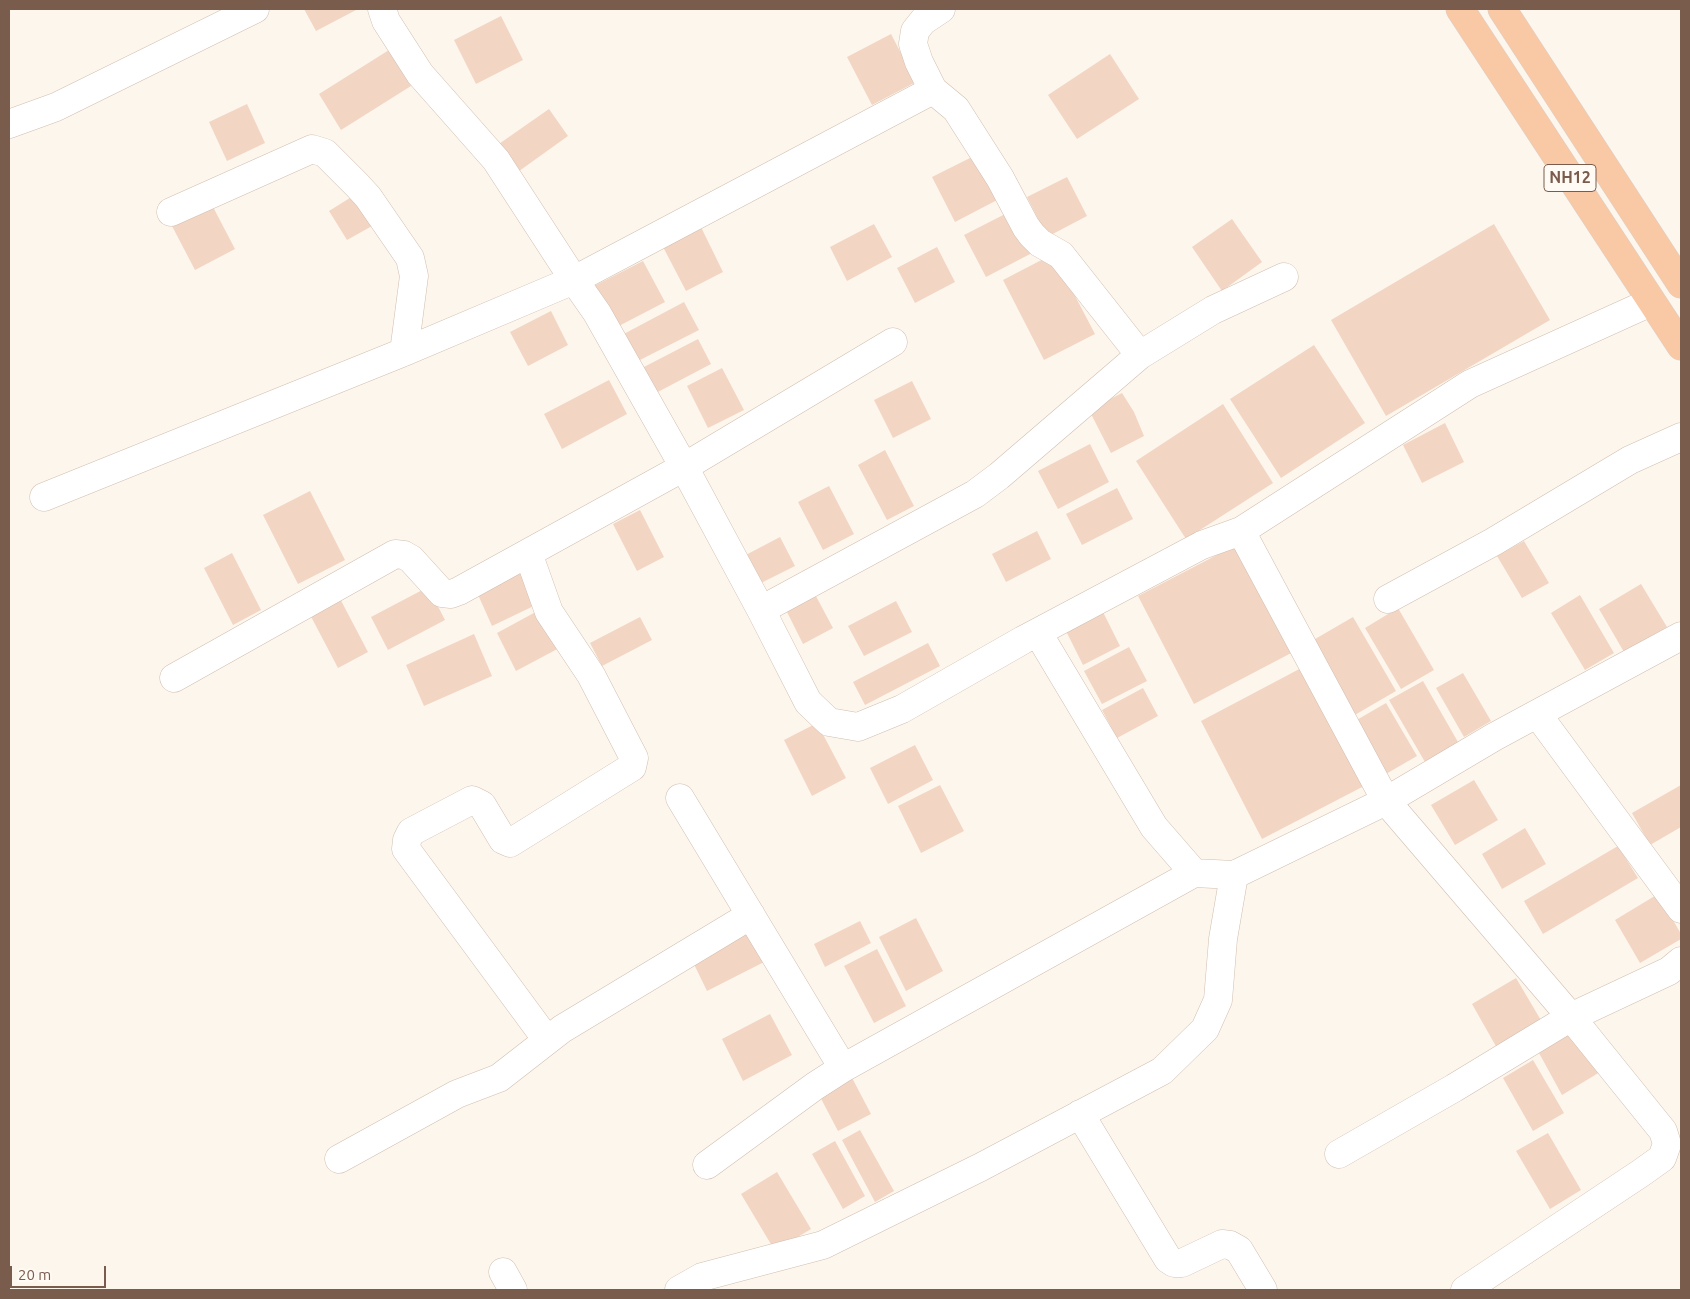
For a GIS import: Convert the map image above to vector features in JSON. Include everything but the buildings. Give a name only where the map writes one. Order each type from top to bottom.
[{"type":"highway","name":"NH12","points":[[1460,9],[1681,346]]},
{"type":"highway","name":"NH12","points":[[1502,9],[1681,284]]},
{"type":"street","points":[[10,124],[56,107],[256,9]]},
{"type":"street","points":[[382,9],[386,21],[420,74],[496,160],[597,313],[684,467],[808,702],[829,722],[858,727],[902,709],[1023,640],[1202,545],[1241,531],[1470,384],[1651,302]]},
{"type":"street","points":[[941,9],[923,21],[915,31],[913,44],[919,62],[933,90],[956,109],[1000,178],[1032,236],[1040,243],[1062,255],[1140,355]]},
{"type":"street","points":[[44,497],[404,352],[574,280],[933,90]]},
{"type":"street","points":[[171,212],[312,150],[325,153],[368,197],[410,258],[414,276],[404,352]]},
{"type":"street","points":[[761,610],[975,494],[999,476],[1140,355],[1213,310],[1284,277]]},
{"type":"street","points":[[174,678],[395,554],[404,555],[411,559],[442,593],[451,594],[684,467],[893,342]]},
{"type":"street","points":[[1388,599],[1493,542],[1630,460],[1681,438]]},
{"type":"street","points":[[1241,531],[1386,801],[1571,1017],[1663,1131],[1667,1144],[1662,1158],[1466,1290]]},
{"type":"street","points":[[528,553],[549,612],[591,676],[634,758],[632,767],[510,843],[503,840],[482,805],[472,800],[412,832],[407,840],[406,849],[548,1040]]},
{"type":"street","points":[[1038,633],[1154,827],[1194,873]]},
{"type":"street","points":[[707,1165],[815,1086],[843,1068],[1194,873],[1234,875],[1386,801],[1494,737],[1538,715],[1681,636]]},
{"type":"street","points":[[1538,715],[1681,910]]},
{"type":"street","points":[[680,798],[843,1068]]},
{"type":"street","points":[[679,1290],[707,1283],[823,1245],[981,1167],[1162,1071],[1205,1029],[1218,1000],[1223,938],[1234,875]]},
{"type":"street","points":[[339,1159],[457,1094],[499,1078],[562,1029],[751,915]]},
{"type":"street","points":[[1339,1154],[1454,1088],[1571,1017],[1669,971],[1681,961]]},
{"type":"street","points":[[1080,1114],[1168,1259],[1174,1263],[1182,1263],[1222,1244],[1230,1244],[1238,1250],[1263,1290]]}]
